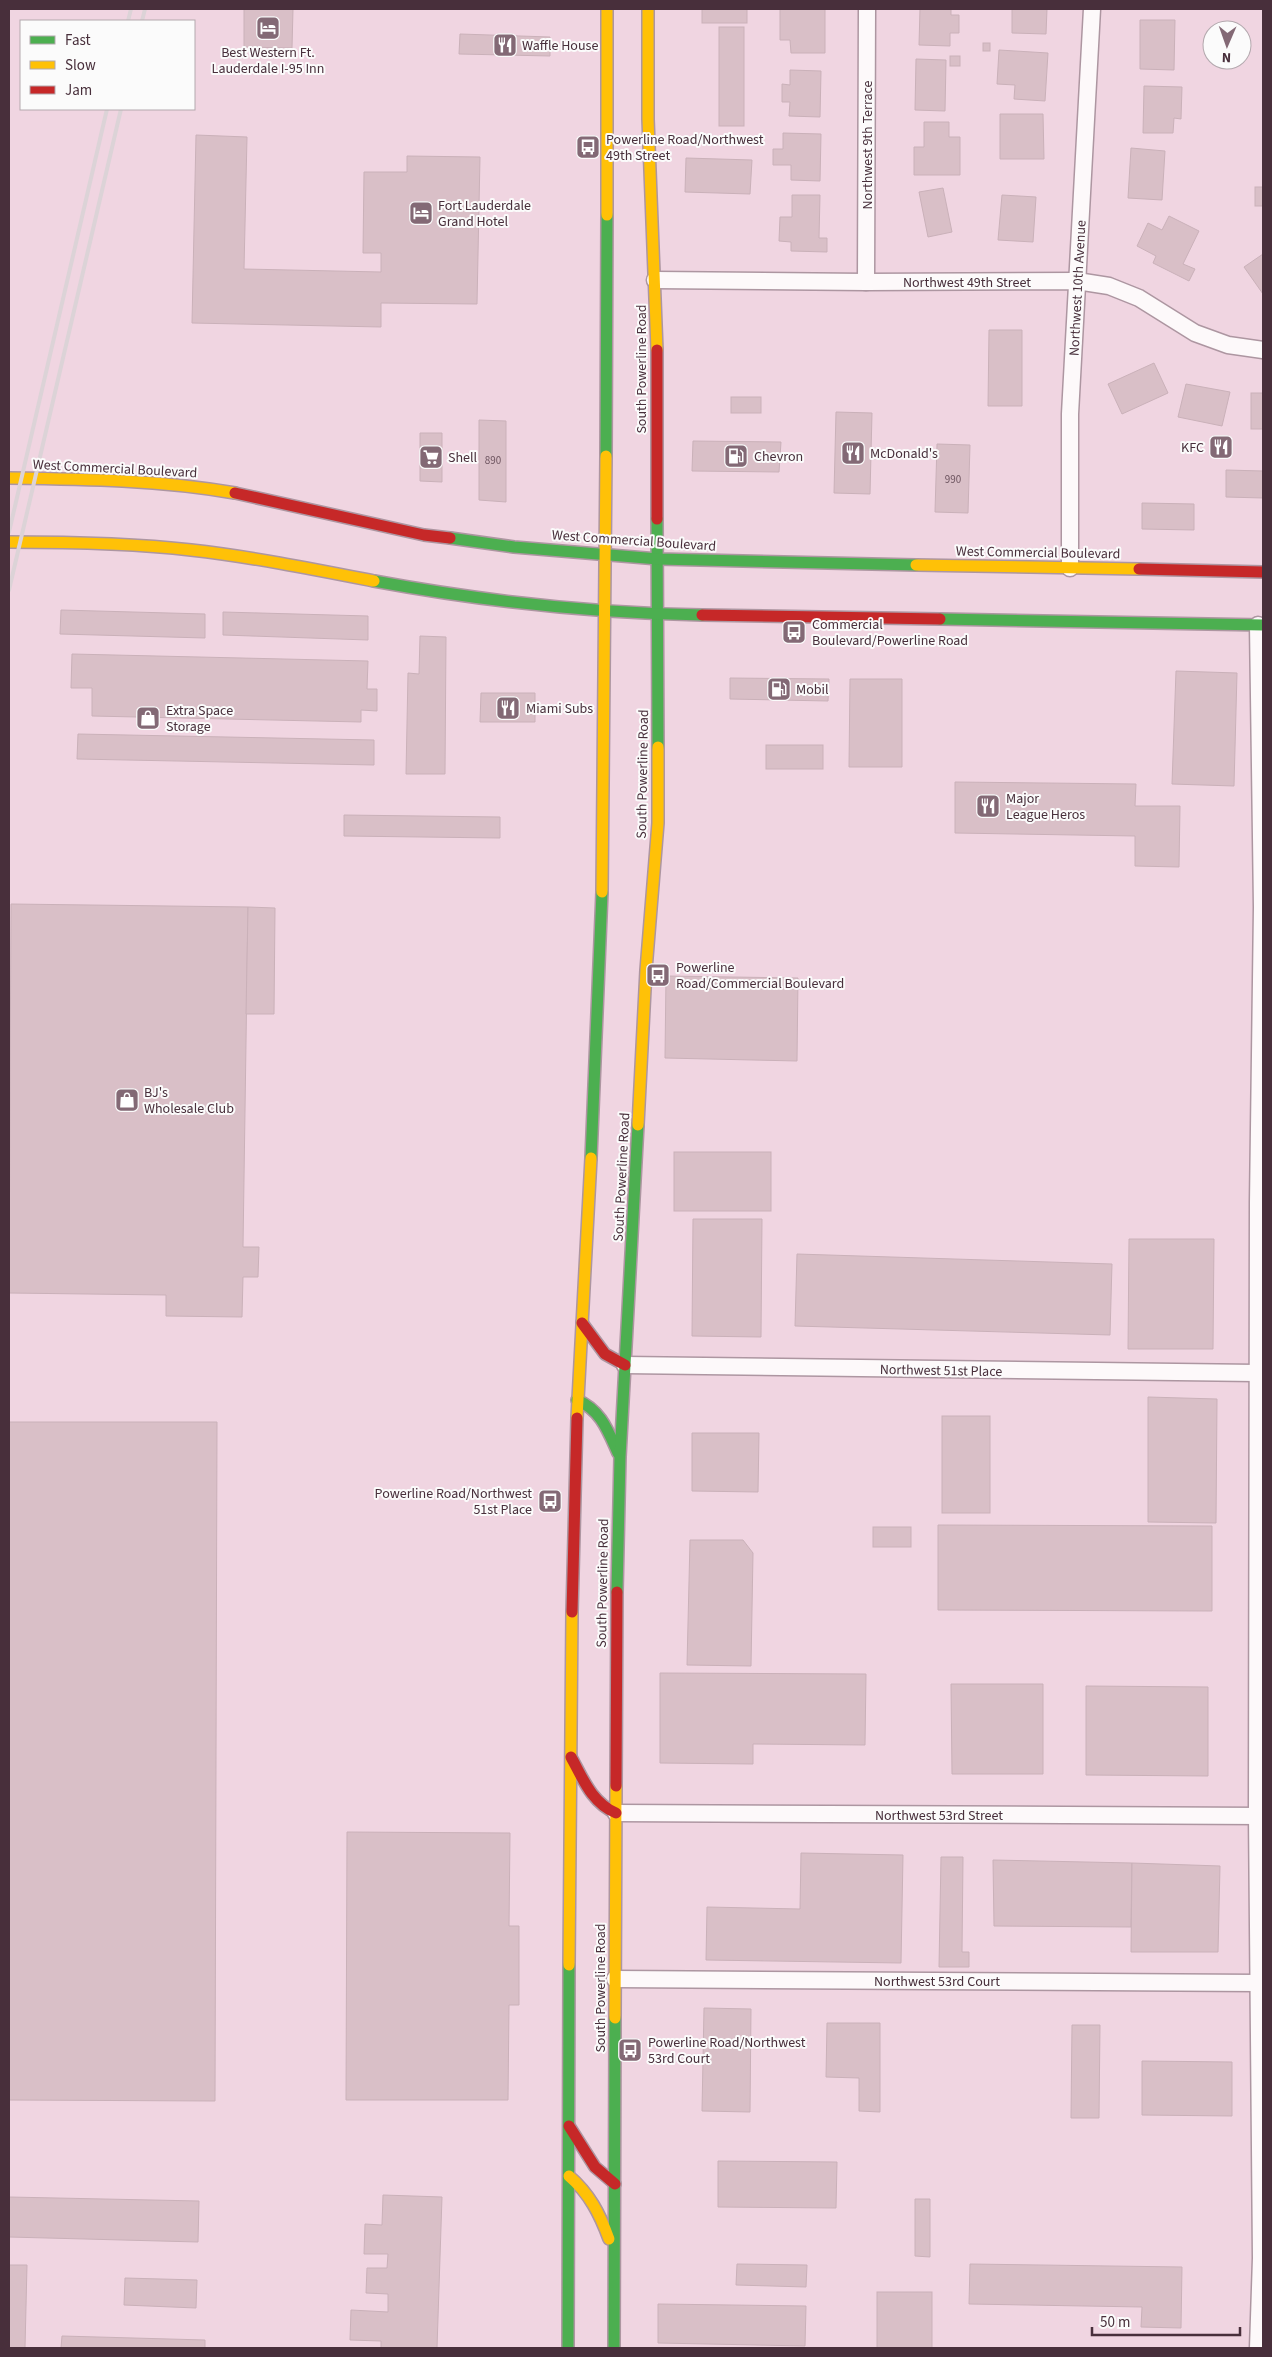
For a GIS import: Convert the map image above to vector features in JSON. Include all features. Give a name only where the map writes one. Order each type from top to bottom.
[{"type":"main road","points":[[568,2348],[571,1606],[577,1400],[600,970],[605,554],[607,9]]},
{"type":"main road","name":"South Powerline Road","points":[[614,2348],[616,1813],[620,1457],[647,944],[658,823],[657,369],[648,120],[648,9]]},
{"type":"main road","name":"West Commercial Boulevard","points":[[9,478],[123,480],[195,486],[265,498],[424,535],[514,547],[658,559],[1263,572]]},
{"type":"main road","points":[[9,542],[131,546],[216,552],[309,567],[425,590],[604,611],[658,614],[1261,625]]},
{"type":"main road","points":[[582,1323],[612,1360],[625,1365]]},
{"type":"main road","points":[[577,1400],[585,1402],[598,1413],[620,1457]]},
{"type":"main road","points":[[570,1755],[596,1800],[602,1807],[616,1813]]},
{"type":"main road","points":[[569,2126],[595,2167],[615,2184]]},
{"type":"main road","points":[[569,2176],[580,2185],[594,2203],[614,2252]]},
{"type":"street","name":"Northwest 9th Terrace","points":[[866,282],[867,9]]},
{"type":"street","name":"Northwest 10th Avenue","points":[[1070,568],[1070,414],[1092,9]]},
{"type":"street","name":"Northwest 49th Street","points":[[655,280],[1076,281],[1109,286],[1139,298],[1195,333],[1220,342],[1263,350]]},
{"type":"street","points":[[1258,2348],[1262,2258],[1259,1983],[1260,1498],[1257,1373],[1263,907],[1261,625]]},
{"type":"street","name":"Northwest 51st Place","points":[[625,1365],[1257,1373]]},
{"type":"street","name":"Northwest 53rd Street","points":[[616,1813],[1260,1816]]},
{"type":"street","name":"Northwest 53rd Court","points":[[615,1978],[1259,1983]]},
{"type":"building","name":"Best Western Ft. Lauderdale I-95 Inn","points":[[244,9],[293,9],[292,48],[244,47]]},
{"type":"building","points":[[702,9],[747,9],[747,23],[702,23]]},
{"type":"building","points":[[780,9],[825,9],[825,53],[791,53],[790,40],[780,40]]},
{"type":"building","points":[[920,9],[951,9],[951,15],[959,15],[959,33],[950,33],[950,46],[919,45]]},
{"type":"building","points":[[1012,9],[1047,9],[1046,34],[1012,33]]},
{"type":"building","points":[[1140,20],[1175,20],[1174,70],[1140,69]]},
{"type":"building","points":[[719,27],[744,27],[744,126],[719,126]]},
{"type":"building","name":"Waffle House","points":[[460,34],[550,37],[550,56],[459,54]]},
{"type":"building","points":[[983,43],[990,43],[990,51],[983,51]]},
{"type":"building","points":[[999,50],[1048,53],[1045,101],[1014,99],[1015,85],[997,84]]},
{"type":"building","points":[[950,56],[960,56],[960,66],[950,66]]},
{"type":"building","points":[[916,59],[946,60],[945,111],[915,110]]},
{"type":"building","points":[[790,70],[821,71],[820,117],[789,116],[790,102],[782,102],[782,84],[790,85]]},
{"type":"building","points":[[1144,86],[1182,87],[1181,119],[1174,118],[1173,133],[1143,133]]},
{"type":"building","points":[[1000,114],[1043,114],[1044,159],[1000,159]]},
{"type":"building","points":[[924,122],[949,122],[949,137],[960,137],[960,175],[914,175],[914,147],[924,147]]},
{"type":"building","points":[[783,133],[821,134],[820,181],[791,180],[791,165],[773,165],[773,149],[783,149]]},
{"type":"building","name":"Fort Lauderdale Grand Hotel","points":[[196,135],[247,137],[244,269],[381,272],[381,253],[363,253],[364,172],[407,172],[407,156],[480,157],[477,304],[381,303],[381,327],[192,323]]},
{"type":"building","points":[[1131,148],[1165,151],[1162,200],[1128,198]]},
{"type":"building","points":[[686,158],[752,160],[750,194],[685,192]]},
{"type":"building","points":[[1255,187],[1263,187],[1263,206],[1255,206]]},
{"type":"building","points":[[943,188],[952,232],[928,237],[919,192]]},
{"type":"building","points":[[792,195],[820,195],[819,238],[827,238],[827,252],[791,251],[791,242],[779,241],[780,217],[792,217]]},
{"type":"building","points":[[1002,195],[1036,197],[1033,242],[998,240]]},
{"type":"building","points":[[1169,216],[1199,231],[1183,264],[1195,269],[1189,281],[1153,263],[1156,256],[1137,246],[1148,223],[1162,230]]},
{"type":"building","points":[[1263,254],[1263,294],[1244,267]]},
{"type":"building","points":[[989,330],[1022,330],[1022,406],[988,406]]},
{"type":"building","points":[[1154,363],[1168,393],[1122,414],[1108,384]]},
{"type":"building","points":[[1186,384],[1230,392],[1222,426],[1178,417]]},
{"type":"building","points":[[1251,393],[1263,393],[1263,429],[1251,429]]},
{"type":"building","points":[[731,397],[761,397],[761,413],[731,413]]},
{"type":"building","name":"McDonald's","points":[[836,412],[872,413],[870,494],[834,493]]},
{"type":"building","name":"Shell","points":[[479,420],[506,421],[506,502],[479,500]]},
{"type":"building","name":"Shell","points":[[420,433],[442,433],[442,482],[420,481]]},
{"type":"building","name":"Chevron","points":[[693,441],[781,442],[779,472],[692,471]]},
{"type":"building","points":[[937,444],[970,445],[968,513],[935,512]]},
{"type":"building","points":[[1226,470],[1263,471],[1263,498],[1226,497]]},
{"type":"building","points":[[1142,503],[1194,504],[1194,530],[1142,529]]},
{"type":"building","points":[[61,610],[205,614],[205,638],[60,634]]},
{"type":"building","points":[[223,612],[368,616],[368,640],[223,635]]},
{"type":"building","points":[[420,636],[446,637],[445,774],[406,774],[408,673],[419,674]]},
{"type":"building","points":[[72,654],[368,661],[367,689],[377,689],[377,711],[361,710],[361,722],[92,716],[92,688],[71,688]]},
{"type":"building","points":[[1176,671],[1237,673],[1234,786],[1172,784]]},
{"type":"building","name":"Mobil","points":[[730,678],[829,679],[828,701],[730,699]]},
{"type":"building","points":[[850,679],[902,679],[902,767],[849,767]]},
{"type":"building","points":[[481,693],[535,693],[535,722],[480,722]]},
{"type":"building","points":[[78,734],[374,740],[374,765],[77,759]]},
{"type":"building","points":[[766,745],[823,745],[823,769],[766,769]]},
{"type":"building","points":[[955,782],[1136,784],[1135,806],[1180,806],[1179,867],[1135,866],[1135,836],[955,833]]},
{"type":"building","points":[[344,815],[500,817],[500,838],[344,836]]},
{"type":"building","points":[[11,904],[248,907],[243,1247],[259,1247],[258,1277],[243,1277],[242,1317],[166,1316],[166,1295],[9,1293]]},
{"type":"building","points":[[248,907],[275,908],[274,1014],[246,1014]]},
{"type":"building","points":[[666,976],[798,978],[797,1061],[665,1058]]},
{"type":"building","points":[[674,1152],[771,1152],[771,1211],[674,1211]]},
{"type":"building","points":[[693,1219],[762,1219],[761,1337],[692,1336]]},
{"type":"building","points":[[1129,1239],[1214,1239],[1213,1349],[1128,1349]]},
{"type":"building","points":[[797,1254],[1112,1264],[1110,1335],[795,1326]]},
{"type":"building","points":[[1148,1397],[1217,1399],[1216,1523],[1148,1522]]},
{"type":"building","points":[[942,1416],[990,1416],[990,1513],[942,1513]]},
{"type":"building","points":[[9,1422],[217,1422],[215,2101],[9,2100]]},
{"type":"building","points":[[692,1433],[759,1433],[758,1492],[692,1491]]},
{"type":"building","points":[[938,1525],[1212,1526],[1212,1611],[938,1610]]},
{"type":"building","points":[[873,1527],[911,1527],[911,1547],[873,1547]]},
{"type":"building","points":[[690,1540],[743,1540],[753,1553],[751,1666],[687,1665]]},
{"type":"building","points":[[660,1673],[866,1674],[865,1745],[753,1744],[753,1764],[660,1763]]},
{"type":"building","points":[[951,1684],[1043,1684],[1043,1774],[952,1774]]},
{"type":"building","points":[[1086,1686],[1208,1687],[1208,1776],[1086,1775]]},
{"type":"building","points":[[347,1832],[510,1833],[509,1926],[519,1926],[519,2005],[509,2005],[508,2100],[346,2100]]},
{"type":"building","points":[[801,1853],[903,1855],[901,1963],[706,1960],[707,1907],[800,1909]]},
{"type":"building","points":[[941,1857],[963,1857],[962,1952],[969,1952],[969,1967],[939,1967]]},
{"type":"building","points":[[993,1860],[1132,1863],[1131,1927],[994,1926]]},
{"type":"building","points":[[1132,1863],[1220,1866],[1218,1952],[1131,1952]]},
{"type":"building","points":[[704,2008],[751,2009],[750,2112],[702,2111]]},
{"type":"building","points":[[827,2023],[880,2023],[880,2112],[859,2111],[859,2078],[826,2077]]},
{"type":"building","points":[[1072,2025],[1100,2025],[1099,2118],[1071,2118]]},
{"type":"building","points":[[1142,2061],[1232,2062],[1232,2116],[1142,2115]]},
{"type":"building","points":[[718,2161],[837,2162],[836,2208],[718,2207]]},
{"type":"building","points":[[383,2195],[442,2197],[437,2348],[381,2348],[381,2341],[350,2340],[351,2310],[388,2312],[388,2294],[366,2293],[367,2268],[387,2268],[388,2254],[364,2254],[365,2224],[382,2225]]},
{"type":"building","points":[[9,2197],[199,2201],[198,2242],[9,2237]]},
{"type":"building","points":[[915,2199],[930,2199],[930,2257],[915,2256]]},
{"type":"building","points":[[737,2264],[807,2265],[806,2287],[736,2285]]},
{"type":"building","points":[[970,2264],[1182,2267],[1181,2328],[1141,2327],[1142,2307],[969,2304]]},
{"type":"building","points":[[9,2265],[27,2265],[25,2348],[9,2348]]},
{"type":"building","points":[[125,2278],[197,2280],[196,2308],[124,2305]]},
{"type":"building","points":[[877,2292],[932,2292],[932,2348],[877,2348]]},
{"type":"building","points":[[658,2304],[806,2306],[805,2346],[658,2343]]},
{"type":"building","points":[[62,2336],[205,2340],[205,2348],[61,2348]]},
{"type":"railway","points":[[128,20],[131,9]]},
{"type":"railway","points":[[142,20],[145,9]]},
{"type":"railway","points":[[9,532],[107,110]]},
{"type":"railway","points":[[9,590],[121,110]]},
{"type":"traffic: fast","points":[[606,456],[607,215]]},
{"type":"traffic: fast","points":[[657,519],[658,747]]},
{"type":"traffic: fast","points":[[450,538],[514,547],[658,559],[916,565]]},
{"type":"traffic: fast","points":[[374,581],[537,605],[620,612],[702,615]]},
{"type":"traffic: fast","points":[[940,619],[1263,625]]},
{"type":"traffic: fast","points":[[591,1158],[602,892]]},
{"type":"traffic: fast","points":[[617,1592],[620,1457],[638,1125]]},
{"type":"traffic: fast","points":[[577,1400],[598,1415],[618,1453]]},
{"type":"traffic: fast","points":[[568,2348],[569,1965]]},
{"type":"traffic: fast","points":[[614,2348],[615,2018]]},
{"type":"traffic: slow","points":[[607,9],[607,215]]},
{"type":"traffic: slow","points":[[648,9],[648,119],[657,350]]},
{"type":"traffic: slow","points":[[602,892],[606,456]]},
{"type":"traffic: slow","points":[[9,478],[151,483],[235,493]]},
{"type":"traffic: slow","points":[[9,542],[100,543],[191,550],[260,560],[374,581]]},
{"type":"traffic: slow","points":[[916,565],[1139,569]]},
{"type":"traffic: slow","points":[[638,1125],[646,970],[658,823],[658,747]]},
{"type":"traffic: slow","points":[[577,1418],[591,1158]]},
{"type":"traffic: slow","points":[[569,1965],[572,1612]]},
{"type":"traffic: slow","points":[[615,2018],[616,1786]]},
{"type":"traffic: slow","points":[[569,2176],[593,2205],[609,2239]]},
{"type":"traffic: jam","points":[[657,350],[657,519]]},
{"type":"traffic: jam","points":[[235,493],[424,535],[450,538]]},
{"type":"traffic: jam","points":[[1139,569],[1263,572]]},
{"type":"traffic: jam","points":[[702,615],[940,619]]},
{"type":"traffic: jam","points":[[582,1323],[605,1354],[625,1365]]},
{"type":"traffic: jam","points":[[572,1612],[577,1418]]},
{"type":"traffic: jam","points":[[616,1786],[617,1592]]},
{"type":"traffic: jam","points":[[571,1757],[594,1797],[616,1813]]},
{"type":"traffic: jam","points":[[569,2126],[595,2167],[615,2184]]},
{"type":"place","name":"Best Western Ft. Lauderdale I-95 Inn","points":[[268,28]]},
{"type":"place","name":"Waffle House","points":[[505,45]]},
{"type":"place","name":"Powerline Road/Northwest 49th Street","points":[[588,147]]},
{"type":"place","name":"Fort Lauderdale Grand Hotel","points":[[421,213]]},
{"type":"place","name":"KFC","points":[[1221,447]]},
{"type":"place","name":"McDonald's","points":[[853,453]]},
{"type":"place","name":"Chevron","points":[[736,456]]},
{"type":"place","name":"Shell","points":[[431,457]]},
{"type":"place","name":"Commercial Boulevard/Powerline Road","points":[[794,632]]},
{"type":"place","name":"Mobil","points":[[779,689]]},
{"type":"place","name":"Miami Subs","points":[[508,708]]},
{"type":"place","name":"Extra Space Storage","points":[[148,718]]},
{"type":"place","name":"Major League Heros","points":[[988,806]]},
{"type":"place","name":"Powerline Road/Commercial Boulevard","points":[[658,975]]},
{"type":"place","name":"BJ's Wholesale Club","points":[[127,1100]]},
{"type":"place","name":"Powerline Road/Northwest 51st Place","points":[[550,1501]]},
{"type":"place","name":"Powerline Road/Northwest 53rd Court","points":[[630,2050]]}]
